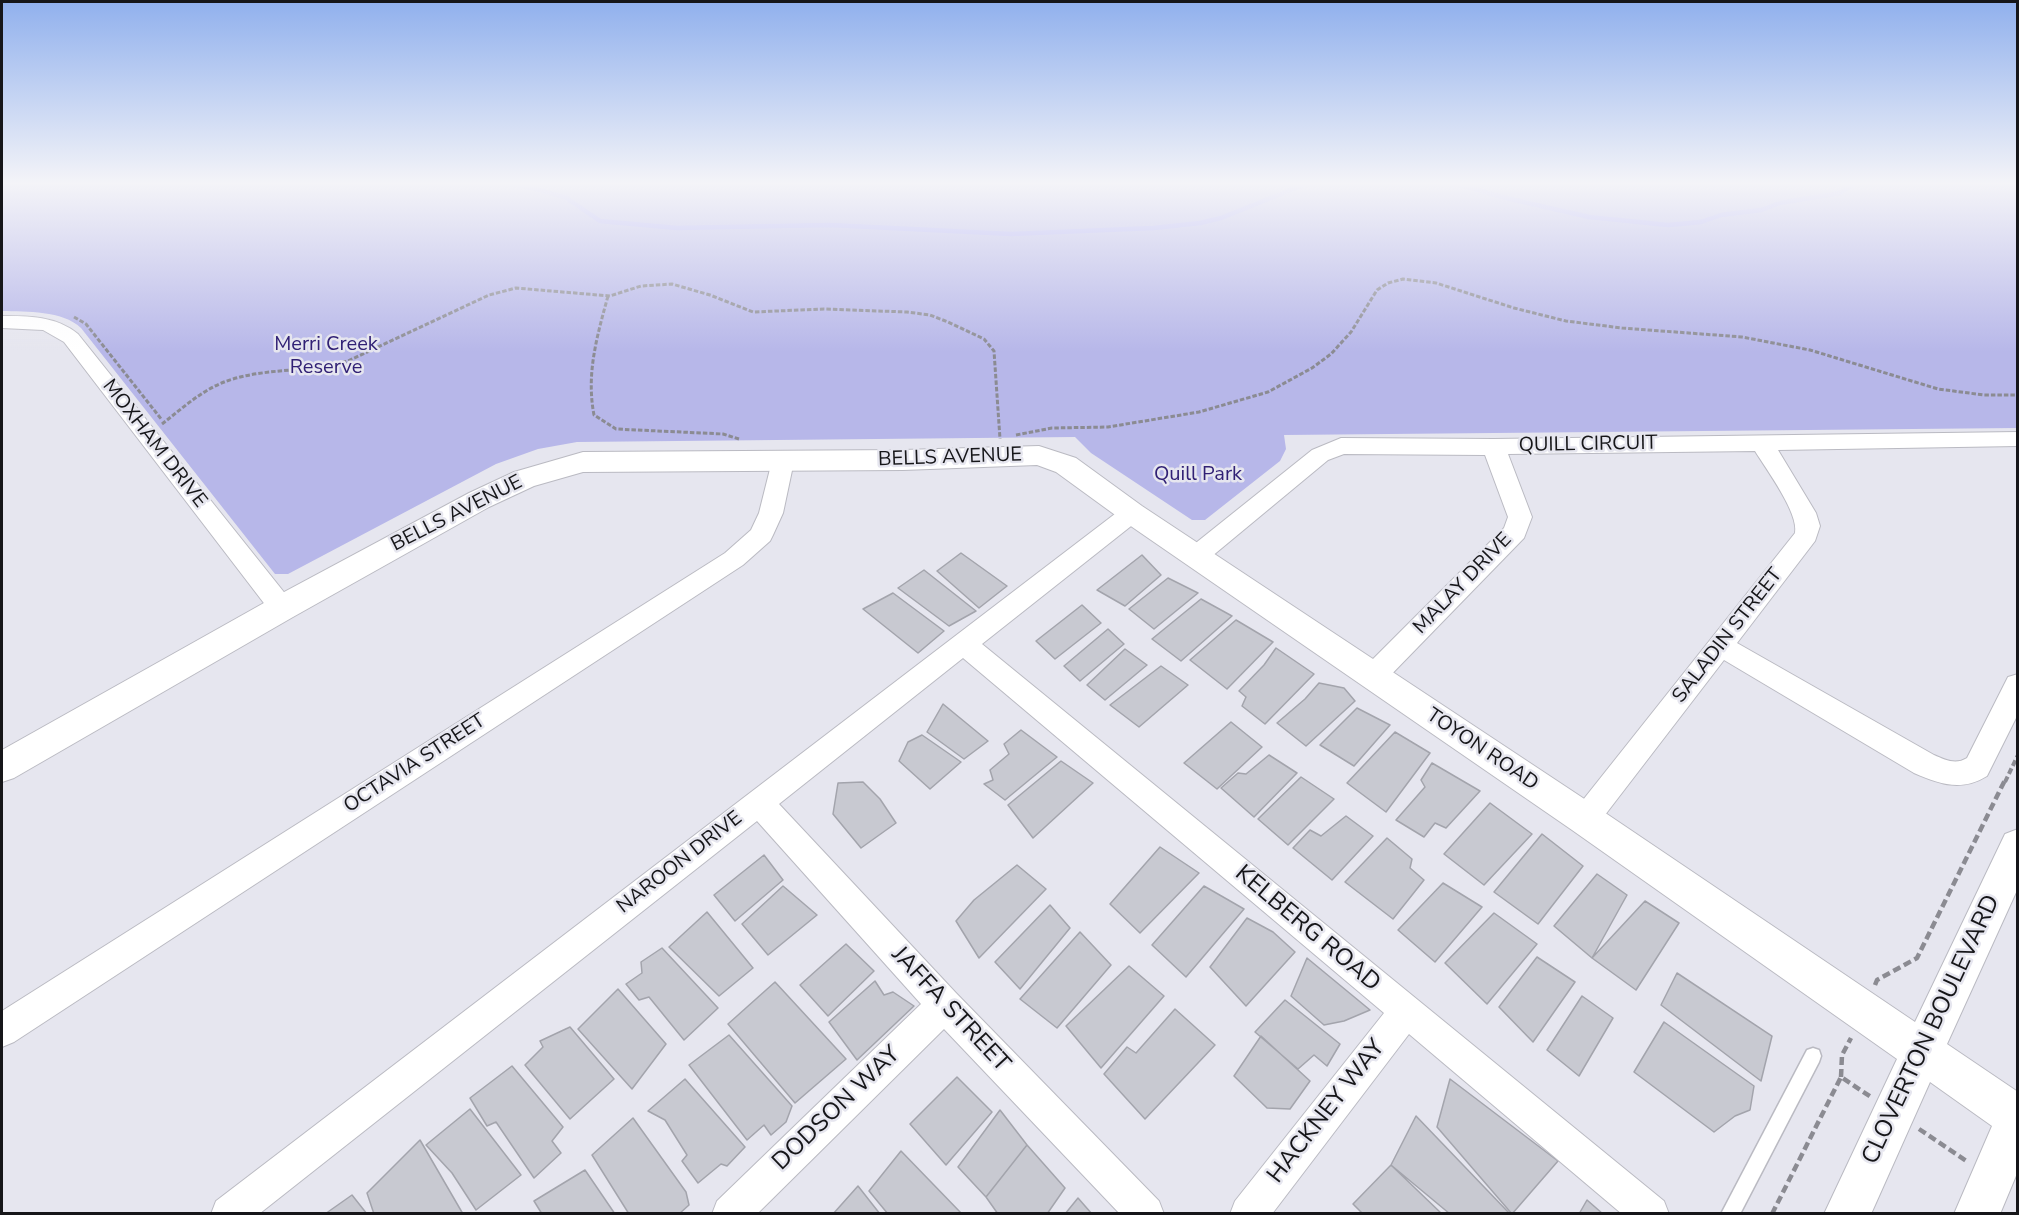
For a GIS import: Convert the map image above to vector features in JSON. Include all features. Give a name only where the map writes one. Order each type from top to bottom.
[{"type":"street","name":"MOXHAM DRIVE","points":[[2,322],[51,325],[65,332],[282,608]]},
{"type":"street","name":"QUILL CIRCUIT","points":[[1196,556],[1320,454],[1334,447],[1494,447],[2018,439]]},
{"type":"street","name":"SALADIN STREET","points":[[1585,819],[1806,535],[1808,525],[1804,513],[1762,443]]},
{"type":"street","name":"BELLS AVENUE","points":[[3,763],[479,500],[524,478],[583,462],[903,460],[1011,445]]},
{"type":"street","name":"TOYON ROAD","points":[[1011,445],[1066,465],[1132,513],[1585,819],[2017,1117]]},
{"type":"street","name":"MALAY DRIVE","points":[[1373,676],[1515,532],[1520,517],[1494,447]]},
{"type":"street","name":"OCTAVIA STREET","points":[[2,1030],[734,559],[761,535],[771,513],[783,461]]},
{"type":"street","name":"NAROON DRIVE","points":[[229,1214],[1132,513]]},
{"type":"street","name":"KELBERG ROAD","points":[[963,643],[1651,1214]]},
{"type":"street","points":[[1721,646],[1924,764],[1958,776],[1968,774],[1977,767],[2018,685]]},
{"type":"street","name":"JAFFA STREET","points":[[758,802],[944,1005],[1146,1214]]},
{"type":"street","name":"CLOVERTON BOULEVARD","points":[[1847,1214],[2018,846]]},
{"type":"street","name":"DODSON WAY","points":[[730,1214],[944,1005]]},
{"type":"street","name":"HACKNEY WAY","points":[[1248,1214],[1406,1011]]},
{"type":"street","points":[[1977,1214],[2017,1117]]},
{"type":"lane","points":[[1730,1214],[1814,1056]]},
{"type":"path","points":[[147,434],[203,392],[231,379],[254,374],[324,369],[348,361],[504,289],[608,296],[641,286],[672,284],[710,295],[753,312],[824,309],[930,315],[984,339],[994,351],[1011,445],[1053,428],[1108,427],[1198,412],[1268,392],[1312,368],[1331,354],[1351,332],[1377,290],[1388,283],[1403,279],[1436,283],[1514,308],[1566,321],[1622,328],[1742,337],[1810,351],[1938,389],[1984,395],[2018,395]]},
{"type":"path","points":[[608,296],[593,351],[590,399],[594,416],[616,429],[723,434],[739,439]]},
{"type":"path","points":[[1841,1077],[1842,1055],[1877,980],[1917,958],[2018,755]]},
{"type":"green space","name":"Merri Creek Reserve","points":[[2,239],[2017,239],[2017,428],[1284,435],[1286,449],[1280,461],[1205,520],[1192,520],[1091,453],[1075,437],[577,442],[538,449],[496,464],[288,574],[275,574],[81,328],[73,322],[54,315],[2,311]]},
{"type":"building","points":[[961,553],[1007,586],[979,608],[937,571]]},
{"type":"building","points":[[1142,555],[1161,575],[1125,606],[1097,590]]},
{"type":"building","points":[[924,570],[976,611],[949,626],[898,588]]},
{"type":"building","points":[[1168,578],[1198,593],[1154,629],[1129,609]]},
{"type":"building","points":[[893,593],[944,631],[918,653],[863,609]]},
{"type":"building","points":[[1201,599],[1232,616],[1181,661],[1152,639]]},
{"type":"building","points":[[1082,605],[1101,623],[1055,659],[1036,641]]},
{"type":"building","points":[[1236,620],[1273,642],[1227,689],[1190,660]]},
{"type":"building","points":[[1108,629],[1124,644],[1080,681],[1064,666]]},
{"type":"building","points":[[1276,648],[1314,674],[1265,724],[1242,706],[1246,697],[1239,691],[1264,665]]},
{"type":"building","points":[[1125,649],[1147,665],[1105,700],[1087,685]]},
{"type":"building","points":[[1161,666],[1188,685],[1139,727],[1110,705]]},
{"type":"building","points":[[1319,683],[1344,688],[1355,701],[1306,746],[1277,723],[1305,699]]},
{"type":"building","points":[[943,704],[988,741],[964,759],[927,732]]},
{"type":"building","points":[[1357,708],[1390,725],[1354,766],[1320,745]]},
{"type":"building","points":[[1231,722],[1262,747],[1217,789],[1184,763]]},
{"type":"building","points":[[1021,730],[1057,757],[1005,800],[984,784],[993,780],[990,770],[1009,754],[1004,744]]},
{"type":"building","points":[[1395,732],[1430,753],[1386,812],[1347,783]]},
{"type":"building","points":[[922,735],[961,762],[930,789],[899,761],[908,742]]},
{"type":"building","points":[[1269,755],[1297,773],[1254,817],[1221,788],[1238,773],[1246,774]]},
{"type":"building","points":[[1061,761],[1093,783],[1033,838],[1008,805]]},
{"type":"building","points":[[1432,763],[1480,791],[1446,828],[1435,823],[1424,837],[1396,820],[1425,787],[1421,780]]},
{"type":"building","points":[[1301,777],[1334,799],[1288,845],[1258,819]]},
{"type":"building","points":[[863,782],[880,799],[896,823],[861,848],[833,814],[838,783]]},
{"type":"building","points":[[1490,803],[1532,834],[1484,885],[1444,854]]},
{"type":"building","points":[[1346,816],[1373,836],[1332,880],[1293,848],[1310,830],[1321,836]]},
{"type":"building","points":[[1542,834],[1583,866],[1538,924],[1494,892]]},
{"type":"building","points":[[1387,838],[1412,859],[1410,868],[1424,880],[1393,919],[1345,882]]},
{"type":"building","points":[[1160,847],[1199,873],[1140,933],[1110,904]]},
{"type":"building","points":[[764,855],[783,880],[735,921],[714,895]]},
{"type":"building","points":[[1017,865],[1046,889],[979,958],[956,921],[974,900]]},
{"type":"building","points":[[1597,874],[1627,895],[1592,958],[1554,926]]},
{"type":"building","points":[[1443,883],[1482,907],[1435,962],[1398,930]]},
{"type":"building","points":[[783,886],[817,915],[768,955],[742,924]]},
{"type":"building","points":[[1204,886],[1244,909],[1186,977],[1152,945]]},
{"type":"building","points":[[1645,901],[1679,923],[1636,990],[1592,958]]},
{"type":"building","points":[[1050,905],[1070,928],[1020,989],[995,962]]},
{"type":"building","points":[[707,912],[753,968],[719,996],[669,947]]},
{"type":"building","points":[[1494,913],[1537,944],[1487,1004],[1445,963]]},
{"type":"building","points":[[1247,918],[1273,932],[1295,952],[1246,1006],[1210,967]]},
{"type":"building","points":[[1080,932],[1111,965],[1057,1028],[1020,999]]},
{"type":"building","points":[[846,944],[874,971],[828,1016],[800,985]]},
{"type":"building","points":[[662,948],[718,1008],[684,1040],[649,997],[639,1000],[626,984],[642,973],[641,962]]},
{"type":"building","points":[[1537,957],[1575,982],[1533,1042],[1499,1007]]},
{"type":"building","points":[[1307,958],[1370,1010],[1344,1021],[1324,1025],[1291,996]]},
{"type":"building","points":[[1129,966],[1164,996],[1101,1068],[1066,1026]]},
{"type":"building","points":[[1677,973],[1772,1036],[1761,1081],[1661,1005]]},
{"type":"building","points":[[875,981],[884,995],[893,992],[914,1006],[857,1060],[829,1022]]},
{"type":"building","points":[[775,982],[846,1059],[795,1103],[728,1024]]},
{"type":"building","points":[[618,989],[666,1044],[632,1089],[578,1029]]},
{"type":"building","points":[[1582,996],[1613,1018],[1579,1076],[1547,1050]]},
{"type":"building","points":[[1285,1000],[1340,1044],[1327,1066],[1314,1055],[1298,1069],[1255,1032]]},
{"type":"building","points":[[1175,1009],[1215,1045],[1145,1119],[1104,1074],[1127,1047],[1136,1053]]},
{"type":"building","points":[[1664,1022],[1754,1086],[1750,1110],[1735,1116],[1714,1132],[1634,1072]]},
{"type":"building","points":[[570,1027],[614,1079],[570,1119],[525,1065],[543,1047],[540,1041]]},
{"type":"building","points":[[729,1035],[792,1106],[786,1122],[771,1135],[764,1125],[747,1140],[689,1065]]},
{"type":"building","points":[[1261,1036],[1310,1081],[1290,1109],[1267,1108],[1234,1076]]},
{"type":"building","points":[[512,1066],[563,1127],[552,1141],[561,1153],[534,1178],[496,1122],[487,1126],[470,1098]]},
{"type":"building","points":[[957,1077],[992,1112],[946,1165],[910,1124]]},
{"type":"building","points":[[685,1079],[745,1147],[727,1166],[721,1164],[698,1183],[682,1161],[687,1155],[665,1120],[648,1111]]},
{"type":"building","points":[[1450,1079],[1558,1161],[1512,1214],[1437,1127]]},
{"type":"building","points":[[470,1109],[521,1175],[476,1210],[452,1173],[426,1145]]},
{"type":"building","points":[[1000,1110],[1027,1145],[986,1197],[958,1167]]},
{"type":"building","points":[[1416,1116],[1510,1214],[1450,1214],[1391,1165]]},
{"type":"building","points":[[633,1118],[686,1192],[689,1205],[679,1214],[629,1214],[592,1155]]},
{"type":"building","points":[[420,1140],[463,1214],[374,1214],[367,1193]]},
{"type":"building","points":[[1027,1145],[1065,1188],[1047,1214],[998,1214],[986,1197]]},
{"type":"building","points":[[901,1151],[962,1214],[888,1214],[869,1191]]},
{"type":"building","points":[[1391,1165],[1442,1214],[1363,1214],[1353,1204]]},
{"type":"building","points":[[585,1170],[615,1214],[542,1214],[534,1201]]},
{"type":"building","points":[[858,1186],[880,1214],[833,1214]]},
{"type":"building","points":[[352,1195],[367,1214],[325,1214]]},
{"type":"building","points":[[1078,1198],[1092,1214],[1065,1214]]},
{"type":"building","points":[[1587,1200],[1603,1214],[1579,1214]]},
{"type":"park label","name":"Quill Park","points":[[1198,475]]}]
